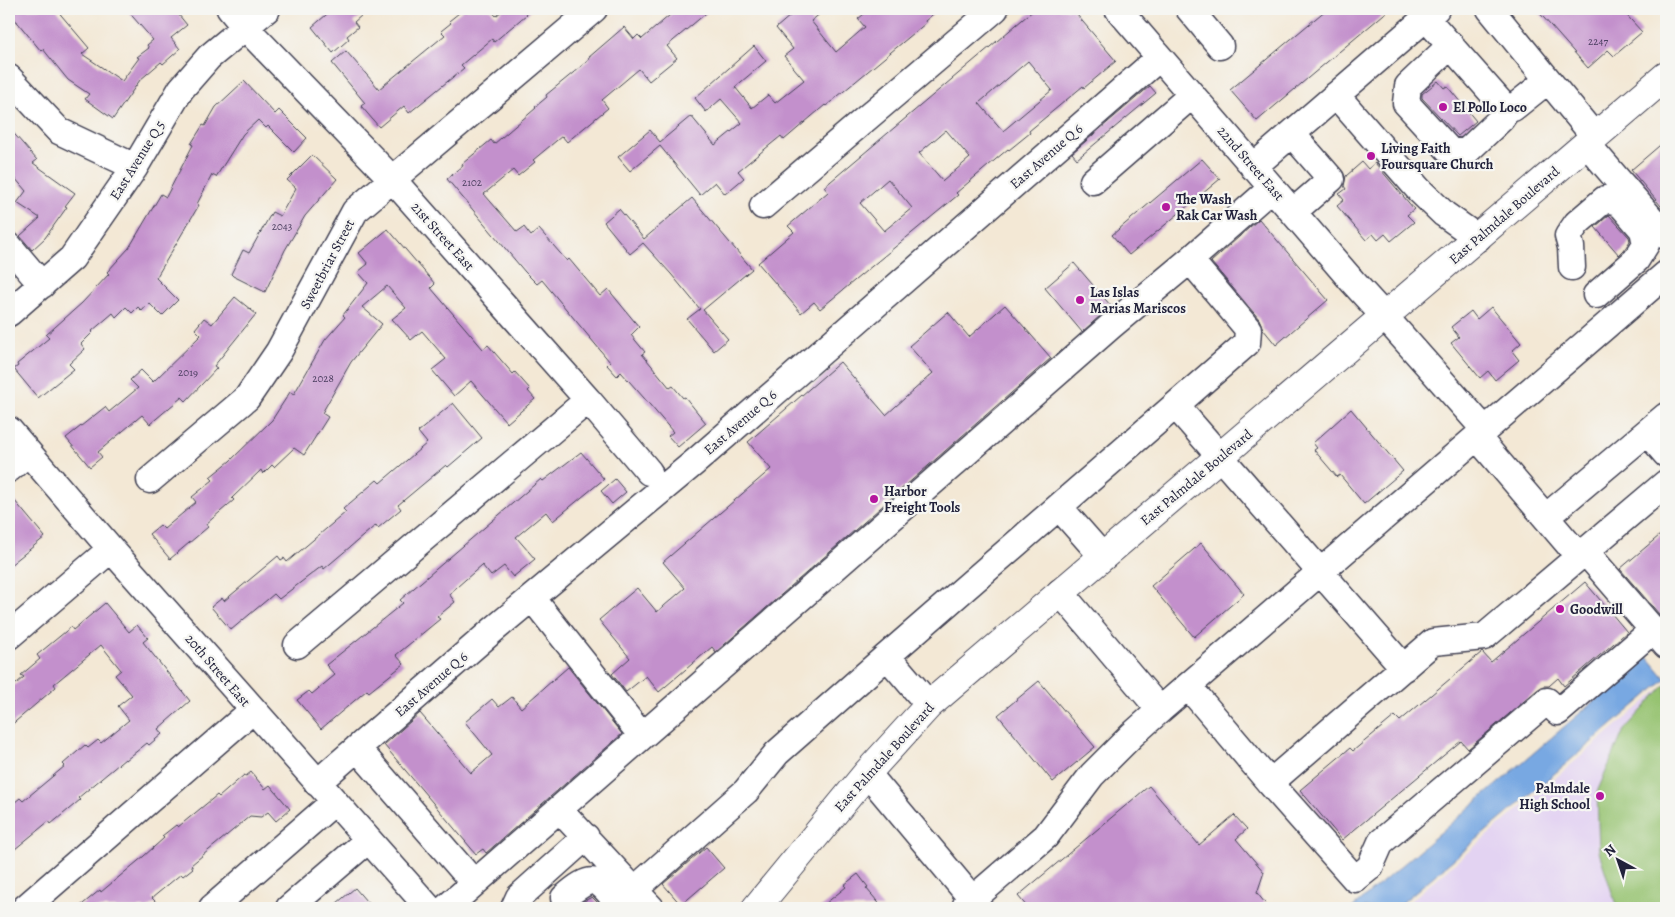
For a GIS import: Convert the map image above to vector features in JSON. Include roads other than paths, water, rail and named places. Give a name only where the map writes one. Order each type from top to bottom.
[{"type":"highway","name":"East Palmdale Boulevard","points":[[756,908],[867,773],[930,705],[1666,76]]},
{"type":"street","name":"East Avenue Q 5","points":[[9,313],[72,258],[135,168],[181,90],[209,57],[237,18],[267,9]]},
{"type":"street","name":"Sweetbriar Street","points":[[150,480],[247,398],[279,351],[355,211],[594,9]]},
{"type":"street","points":[[763,206],[995,9]]},
{"type":"street","name":"22nd Street East","points":[[1118,9],[1385,317],[1571,546],[1590,557],[1660,637]]},
{"type":"street","points":[[1189,9],[1220,46]]},
{"type":"street","points":[[1490,9],[1548,80],[1591,140],[1666,236]]},
{"type":"street","points":[[1253,167],[1431,13],[1450,45],[1500,103],[1508,109]]},
{"type":"street","name":"21st Street East","points":[[237,18],[393,180],[588,400],[648,472]]},
{"type":"street","points":[[1450,45],[1408,86],[1406,103],[1449,150],[1465,153],[1501,119],[1508,109],[1513,108],[1548,80]]},
{"type":"street","name":"East Avenue Q 6","points":[[317,783],[694,462],[1160,58]]},
{"type":"street","points":[[9,78],[59,131],[135,168]]},
{"type":"street","points":[[1093,181],[1192,95]]},
{"type":"street","points":[[1336,95],[1419,190],[1444,214],[1478,238]]},
{"type":"street","points":[[1292,134],[1330,179],[1293,212]]},
{"type":"street","points":[[446,908],[1141,300],[1272,188]]},
{"type":"street","points":[[1572,268],[1568,236],[1577,223],[1604,199],[1619,202],[1643,230],[1646,244],[1636,260],[1596,296]]},
{"type":"street","points":[[9,246],[42,285]]},
{"type":"street","points":[[635,902],[746,791],[778,753],[1247,343],[1248,329],[1190,260]]},
{"type":"street","points":[[867,773],[967,905],[1046,836],[1092,775],[1132,734],[1666,274]]},
{"type":"street","points":[[297,645],[588,400]]},
{"type":"street","points":[[1176,406],[1404,668]]},
{"type":"street","points":[[1546,517],[1657,424],[1666,454]]},
{"type":"street","name":"20th Street East","points":[[9,430],[111,549],[429,908]]},
{"type":"street","points":[[9,469],[28,453]]},
{"type":"street","points":[[1270,783],[1433,642],[1484,637],[1582,552],[1666,483]]},
{"type":"street","points":[[1059,507],[1103,557]]},
{"type":"street","points":[[9,636],[111,549]]},
{"type":"street","points":[[1060,592],[1160,710]]},
{"type":"street","points":[[532,598],[642,736]]},
{"type":"street","points":[[1188,686],[1355,879],[1370,867],[1380,842],[1548,701],[1558,712],[1660,637]]},
{"type":"street","points":[[887,656],[930,705]]},
{"type":"street","points":[[25,908],[253,710]]},
{"type":"street","points":[[357,748],[474,883]]},
{"type":"street","points":[[212,908],[334,802]]},
{"type":"street","points":[[559,809],[586,837],[635,902]]},
{"type":"street","points":[[514,908],[519,897],[586,837]]},
{"type":"street","points":[[296,906],[368,840]]},
{"type":"street","points":[[556,904],[578,885],[589,881],[596,881],[635,902]]},
{"type":"water","points":[[1647,656],[1666,679],[1396,908],[1352,908]]},
{"type":"place","name":"El Pollo Loco","points":[[1443,107]]},
{"type":"place","name":"Living Faith Foursquare Church","points":[[1371,156]]},
{"type":"place","name":"The Wash Rak Car Wash","points":[[1166,207]]},
{"type":"place","name":"Las Islas Marias Mariscos","points":[[1080,300]]},
{"type":"place","name":"Harbor Freight Tools","points":[[874,499]]},
{"type":"place","name":"Goodwill","points":[[1560,609]]},
{"type":"place","name":"Palmdale High School","points":[[1600,796]]}]
